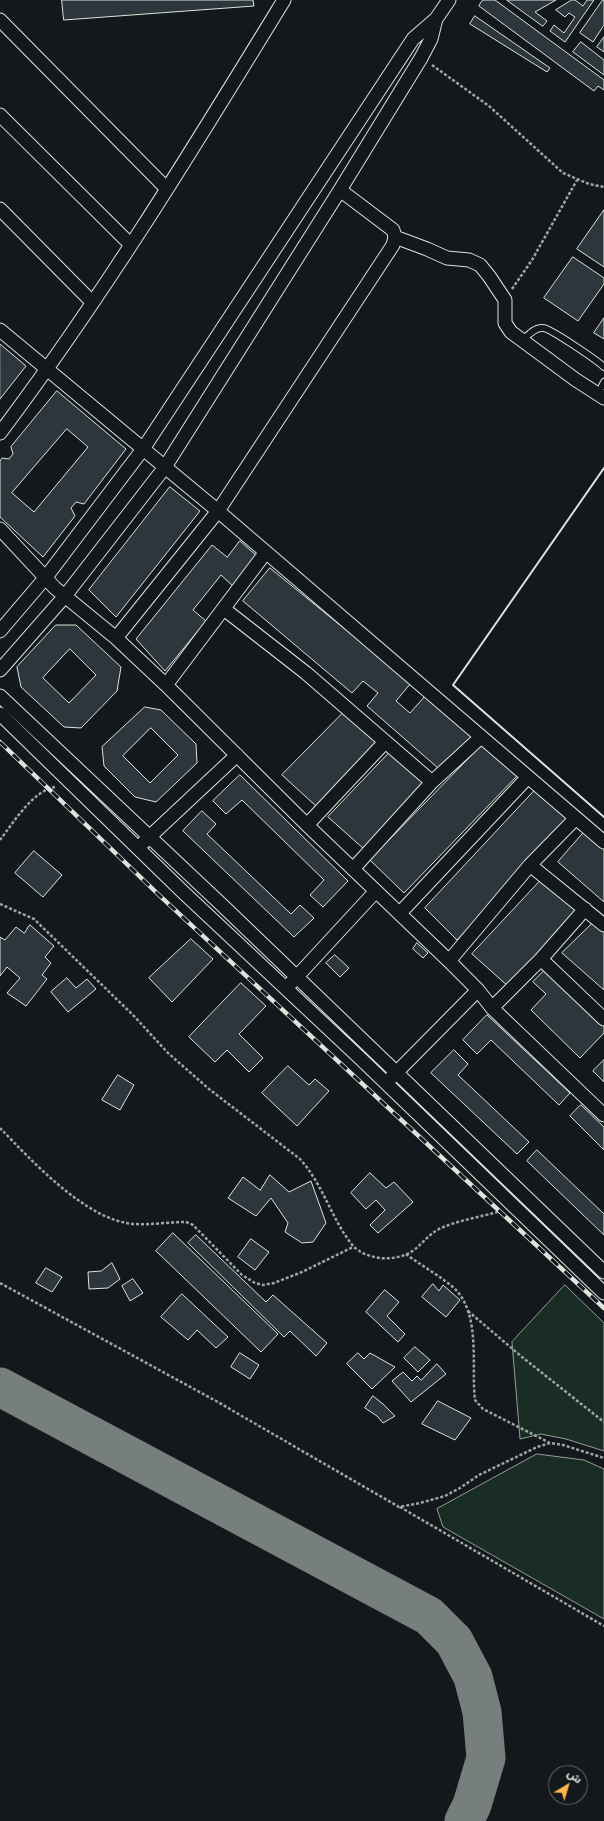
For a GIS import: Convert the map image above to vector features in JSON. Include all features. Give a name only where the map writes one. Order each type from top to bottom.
[{"type":"street","points":[[0,433],[48,370],[167,189],[284,0]]},
{"type":"street","points":[[0,631],[46,577],[143,449],[413,39],[436,19],[449,0]]},
{"type":"street","points":[[0,670],[65,596],[165,467],[340,190],[420,58],[430,39],[436,19]]},
{"type":"street","points":[[0,20],[167,189]]},
{"type":"street","points":[[0,115],[130,244]]},
{"type":"street","points":[[116,638],[218,511],[393,245],[395,238],[393,230],[340,190]]},
{"type":"street","points":[[0,209],[92,302]]},
{"type":"street","points":[[395,238],[427,249],[447,258],[469,260],[480,265],[505,300],[504,319],[506,326],[601,396]]},
{"type":"street","points":[[0,330],[218,511],[604,842]]},
{"type":"street","points":[[0,529],[65,596],[116,638],[166,685],[307,825],[449,961],[478,990],[492,1008],[604,1115]]},
{"type":"street","points":[[166,685],[266,552]]},
{"type":"street","points":[[224,609],[306,673],[432,782]]},
{"type":"street","points":[[0,696],[604,1272]]},
{"type":"street","points":[[0,714],[285,989],[386,1083],[604,1293]]},
{"type":"street","points":[[354,869],[432,782],[482,737]]},
{"type":"street","points":[[307,825],[384,742]]},
{"type":"street","points":[[138,848],[237,755]]},
{"type":"street","points":[[400,913],[528,777]]},
{"type":"street","points":[[449,961],[530,865],[576,818]]},
{"type":"street","points":[[530,865],[604,925]]},
{"type":"street","points":[[285,989],[376,891]]},
{"type":"street","points":[[492,1008],[541,959],[585,909]]},
{"type":"street","points":[[541,959],[604,1019]]},
{"type":"street","points":[[386,1083],[478,990]]},
{"type":"lane","points":[[523,340],[535,330],[542,327],[553,331],[604,367]]},
{"type":"lane","points":[[601,396],[604,382]]},
{"type":"path","points":[[420,58],[451,77],[489,106],[563,173],[577,180],[604,187]]},
{"type":"path","points":[[505,300],[532,260],[577,180]]},
{"type":"path","points":[[0,840],[35,797],[48,788],[55,786],[79,790]]},
{"type":"path","points":[[0,904],[34,919],[133,1015],[168,1053],[209,1089],[300,1160],[310,1171],[334,1215],[354,1247],[368,1255],[380,1258],[397,1258],[414,1250],[424,1239],[440,1229],[513,1205]]},
{"type":"path","points":[[0,1128],[35,1164],[72,1196],[94,1210],[112,1220],[134,1224],[186,1222],[193,1225],[242,1275],[255,1283],[274,1283],[302,1272],[354,1247]]},
{"type":"path","points":[[405,1254],[455,1289],[464,1301],[470,1319],[475,1400],[483,1409],[550,1444]]},
{"type":"path","points":[[0,1283],[216,1401],[604,1626]]},
{"type":"path","points":[[468,1311],[522,1357],[604,1422]]},
{"type":"path","points":[[399,1507],[445,1496],[479,1475],[537,1447],[550,1444],[563,1445],[604,1458]]},
{"type":"green space","points":[[565,1285],[604,1323],[604,1451],[566,1439],[541,1434],[520,1439],[512,1342]]},
{"type":"green space","points":[[537,1454],[584,1460],[604,1469],[604,1619],[443,1527],[437,1509]]},
{"type":"building","points":[[62,0],[253,0],[254,6],[64,20]]},
{"type":"building","points":[[483,0],[495,0],[604,80],[604,90],[598,86],[594,91],[479,6]]},
{"type":"building","points":[[507,0],[556,0],[535,12],[547,21],[543,26]]},
{"type":"building","points":[[572,0],[575,0],[583,6],[587,0],[594,0],[565,42],[550,31],[554,25],[564,33],[575,17],[569,13],[565,17],[556,10]]},
{"type":"building","points":[[603,0],[604,25],[593,42],[580,33]]},
{"type":"building","points":[[475,16],[550,68],[547,72],[470,24]]},
{"type":"building","points":[[604,37],[604,52],[597,47]]},
{"type":"building","points":[[581,42],[604,60],[604,75],[573,52]]},
{"type":"building","points":[[604,210],[604,267],[577,249]]},
{"type":"building","points":[[573,257],[604,278],[604,284],[578,321],[544,298]]},
{"type":"building","points":[[604,318],[604,339],[594,333]]},
{"type":"building","points":[[0,344],[26,366],[0,399]]},
{"type":"building","points":[[57,391],[126,449],[84,504],[76,502],[71,508],[75,516],[43,557],[0,517],[0,461],[2,458],[9,459],[13,454],[11,447]],"holes":[[[67,429],[88,447],[34,512],[12,493]]]},
{"type":"building","points":[[170,487],[200,511],[116,617],[89,590]]},
{"type":"building","points":[[240,541],[258,557],[234,587],[221,575],[193,610],[206,621],[165,671],[136,639],[212,545],[227,557]]},
{"type":"building","points":[[270,568],[411,683],[396,701],[410,713],[426,695],[474,735],[438,768],[367,706],[378,693],[363,681],[352,693],[243,601]]},
{"type":"building","points":[[56,625],[76,625],[121,667],[117,691],[81,728],[64,727],[21,687],[17,667]],"holes":[[[70,649],[96,675],[69,703],[43,678]]]},
{"type":"building","points":[[145,707],[161,710],[196,744],[197,763],[156,802],[135,797],[104,766],[102,747]],"holes":[[[151,728],[178,755],[150,783],[123,756]]]},
{"type":"building","points":[[345,711],[377,741],[316,806],[282,775]]},
{"type":"building","points":[[482,745],[517,776],[404,893],[370,860]]},
{"type":"building","points":[[391,751],[428,783],[365,850],[328,817]]},
{"type":"building","points":[[240,775],[348,881],[323,907],[310,895],[324,880],[242,800],[226,814],[213,801]]},
{"type":"building","points":[[537,788],[571,819],[457,940],[425,908]]},
{"type":"building","points":[[202,811],[216,824],[207,834],[291,914],[300,905],[314,918],[294,937],[183,831]]},
{"type":"building","points":[[586,830],[604,845],[604,902],[558,862]]},
{"type":"building","points":[[34,851],[62,875],[43,897],[15,873]]},
{"type":"building","points":[[543,878],[580,910],[509,987],[472,954]]},
{"type":"building","points":[[594,922],[604,930],[604,990],[562,953]]},
{"type":"building","points":[[30,925],[54,946],[45,957],[51,963],[42,975],[47,979],[26,1006],[7,993],[20,978],[7,967],[0,976],[0,937],[5,940],[16,927],[24,933]]},
{"type":"building","points":[[191,939],[213,959],[172,1002],[149,978]]},
{"type":"building","points":[[417,943],[428,953],[423,958],[413,949]]},
{"type":"building","points":[[335,955],[349,968],[340,977],[326,963]]},
{"type":"building","points":[[547,968],[604,1023],[604,1033],[580,1058],[531,1010],[546,994],[533,982]]},
{"type":"building","points":[[67,978],[76,988],[87,979],[96,989],[68,1012],[51,992]]},
{"type":"building","points":[[241,983],[266,1006],[239,1034],[263,1058],[249,1072],[227,1050],[215,1062],[189,1037]]},
{"type":"building","points":[[487,1015],[570,1093],[559,1105],[491,1040],[477,1054],[463,1040]]},
{"type":"building","points":[[454,1050],[468,1064],[458,1075],[529,1142],[517,1154],[431,1073]]},
{"type":"building","points":[[604,1060],[604,1082],[593,1071]]},
{"type":"building","points":[[288,1066],[309,1085],[315,1079],[329,1091],[297,1126],[262,1093]]},
{"type":"building","points":[[118,1075],[134,1085],[120,1110],[102,1100]]},
{"type":"building","points":[[581,1105],[604,1127],[604,1150],[570,1116]]},
{"type":"building","points":[[537,1150],[604,1214],[604,1235],[527,1161]]},
{"type":"building","points":[[370,1173],[386,1188],[394,1182],[413,1202],[378,1233],[370,1225],[385,1210],[376,1200],[366,1209],[351,1193]]},
{"type":"building","points":[[270,1175],[289,1192],[311,1181],[326,1223],[313,1242],[302,1243],[285,1232],[288,1223],[271,1198],[256,1216],[228,1198],[243,1177],[260,1190]]},
{"type":"building","points":[[173,1233],[278,1334],[261,1352],[156,1251]]},
{"type":"building","points":[[196,1235],[266,1302],[273,1295],[327,1343],[316,1356],[290,1331],[284,1337],[188,1243]]},
{"type":"building","points":[[251,1239],[269,1252],[255,1270],[238,1257]]},
{"type":"building","points":[[112,1263],[120,1279],[108,1288],[89,1289],[88,1272],[101,1271]]},
{"type":"building","points":[[46,1268],[62,1277],[52,1292],[36,1283]]},
{"type":"building","points":[[133,1279],[143,1293],[130,1301],[122,1286]]},
{"type":"building","points":[[433,1284],[439,1291],[443,1285],[460,1300],[446,1317],[422,1297]]},
{"type":"building","points":[[385,1290],[399,1302],[387,1316],[405,1334],[398,1342],[366,1312]]},
{"type":"building","points":[[182,1294],[228,1337],[216,1348],[197,1330],[188,1340],[161,1317]]},
{"type":"building","points":[[415,1347],[430,1360],[418,1372],[404,1358]]},
{"type":"building","points":[[240,1353],[259,1365],[250,1379],[231,1367]]},
{"type":"building","points":[[358,1353],[364,1359],[370,1353],[395,1367],[372,1389],[347,1364]]},
{"type":"building","points":[[437,1364],[446,1374],[411,1402],[392,1381],[403,1372],[412,1381],[417,1376],[421,1380]]},
{"type":"building","points":[[373,1396],[395,1416],[383,1423],[377,1416],[365,1408]]},
{"type":"building","points":[[438,1401],[471,1418],[455,1440],[422,1424]]},
{"type":"taxiway","points":[[0,1387],[429,1616],[454,1641],[473,1677],[482,1712],[486,1758],[472,1805],[464,1821]]},
{"type":"railway","points":[[0,742],[160,896],[604,1308]]},
{"type":"wall","points":[[604,468],[453,685],[604,817]]}]
